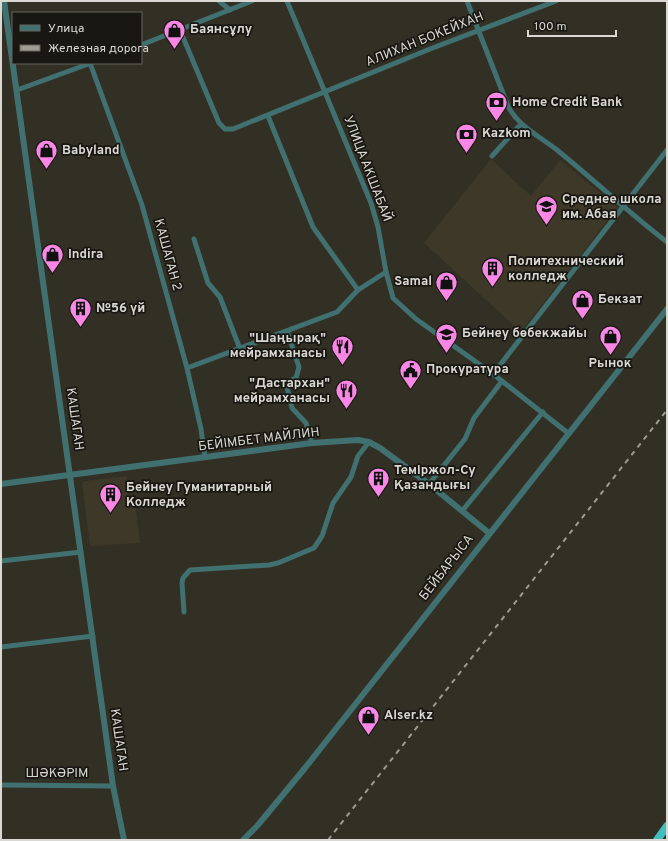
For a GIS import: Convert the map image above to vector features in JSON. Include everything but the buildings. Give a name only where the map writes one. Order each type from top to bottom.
[{"type":"highway","points":[[657,840],[667,826]]},
{"type":"street","name":"КАШАГАН","points":[[4,1],[12,56]]},
{"type":"street","points":[[219,1],[230,10]]},
{"type":"street","points":[[142,44],[252,1]]},
{"type":"street","name":"УЛИЦА АКШАБАЙ","points":[[287,1],[371,203],[378,227],[392,298],[416,319],[493,374],[568,433]]},
{"type":"street","points":[[467,1],[513,116],[521,124],[557,150],[623,207],[667,241]]},
{"type":"street","name":"АЛИХАН БОКЕЙХАН","points":[[180,30],[219,123],[225,129],[233,129],[479,30],[556,1]]},
{"type":"street","name":"КАШАГАН","points":[[13,64],[113,786],[124,840]]},
{"type":"street","points":[[17,90],[87,64]]},
{"type":"street","name":"КАШАГАН 2","points":[[90,64],[142,206],[187,368],[201,429],[205,457]]},
{"type":"street","points":[[268,116],[313,227],[358,290]]},
{"type":"street","points":[[492,156],[521,124]]},
{"type":"street","points":[[493,374],[667,150]]},
{"type":"street","points":[[194,239],[208,283],[220,297],[240,349]]},
{"type":"street","points":[[187,368],[337,312],[358,290],[386,272]]},
{"type":"street","name":"БЕЙБАРЫСА","points":[[243,840],[258,825],[305,768],[667,309]]},
{"type":"street","points":[[287,331],[299,368],[296,378],[286,383],[292,408],[306,422],[312,443]]},
{"type":"street","points":[[429,484],[465,439],[474,418],[502,381]]},
{"type":"street","points":[[462,511],[543,412]]},
{"type":"street","name":"БЕЙІМБЕТ МАЙЛИН","points":[[1,484],[312,443],[358,440],[369,442],[380,448],[429,484],[489,533]]},
{"type":"street","points":[[184,612],[182,583],[183,578],[190,570],[278,563],[314,548],[322,536],[333,503],[350,477],[360,452],[369,442]]},
{"type":"street","points":[[1,561],[81,552]]},
{"type":"street","points":[[1,647],[93,636]]},
{"type":"street","name":"ШӘКӘРІМ","points":[[1,785],[113,786]]},
{"type":"shaded area","points":[[491,159],[531,196],[560,160],[618,207],[521,332],[424,243]]},
{"type":"shaded area","points":[[127,476],[129,503],[135,503],[140,543],[90,546],[82,484],[84,481]]},
{"type":"railway","points":[[328,840],[667,410]]},
{"type":"place","name":"Баянсұлу","points":[[175,50]]},
{"type":"place","name":"Home Credit Bank","points":[[496,122]]},
{"type":"place","name":"Kazkom","points":[[466,154]]},
{"type":"place","name":"Babyland","points":[[46,170]]},
{"type":"place","name":"Среднее школа им. Абая","points":[[547,226]]},
{"type":"place","name":"Indira","points":[[52,274]]},
{"type":"place","name":"Политехнический колледж","points":[[493,288]]},
{"type":"place","name":"Samal","points":[[447,302]]},
{"type":"place","name":"Бекзат","points":[[583,320]]},
{"type":"place","name":"№56 үй","points":[[80,328]]},
{"type":"place","name":"Бейнеу бөбекжайы","points":[[446,354]]},
{"type":"place","name":"Рынок","points":[[610,356]]},
{"type":"place","name":"\"Шаңырақ\" мейрамханасы","points":[[342,366]]},
{"type":"place","name":"Прокуратура","points":[[410,390]]},
{"type":"place","name":"\"Дастархан\" мейрамханасы","points":[[346,410]]},
{"type":"place","name":"Теміржол-Су Қазандығы","points":[[379,498]]},
{"type":"place","name":"Бейнеу Гуманитарный Колледж","points":[[110,514]]},
{"type":"place","name":"Alser.kz","points":[[369,736]]}]
